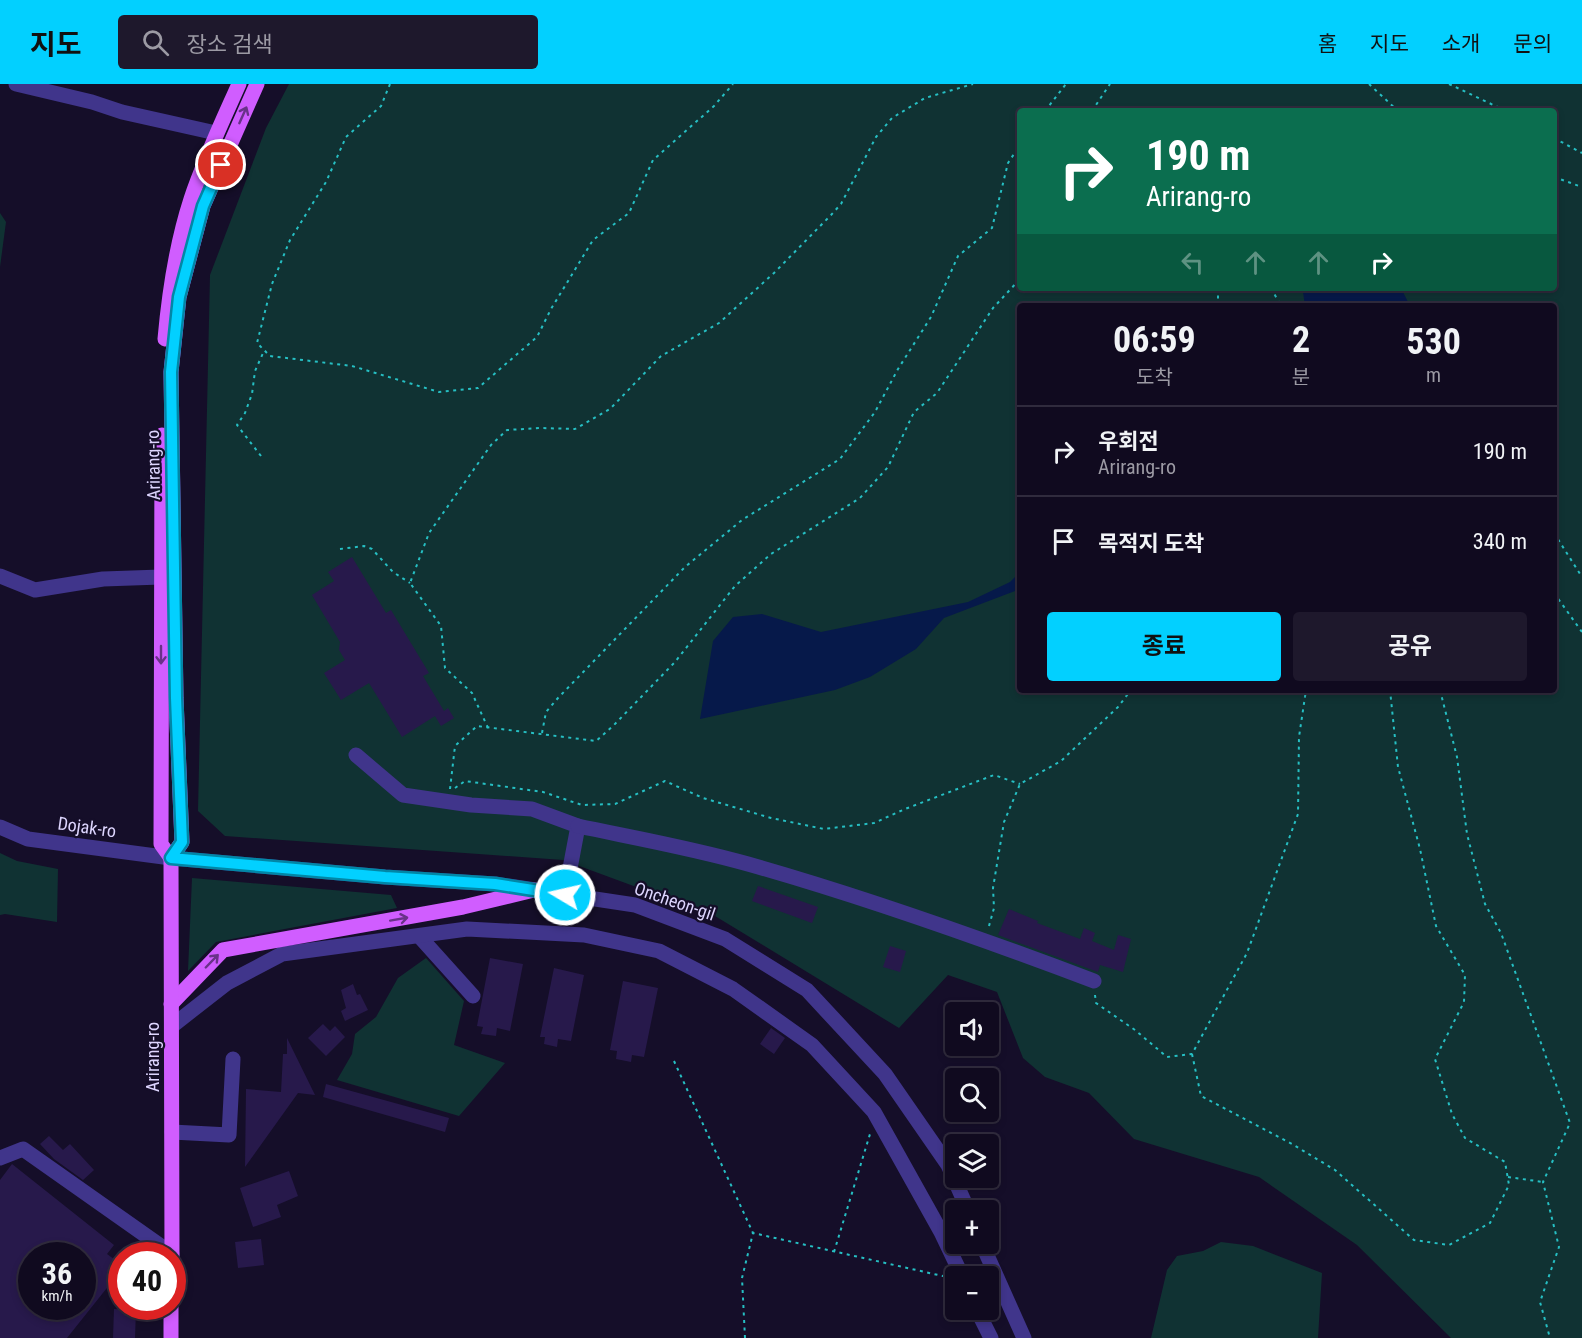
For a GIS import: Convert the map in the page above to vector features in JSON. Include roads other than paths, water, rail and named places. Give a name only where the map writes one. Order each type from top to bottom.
[{"type":"main road","name":"Arirang-ro","points":[[171,858],[161,844],[162,369],[168,296],[190,200],[216,133],[239,84]]},
{"type":"main road","name":"Arirang-ro","points":[[172,1242],[171,858],[182,842],[176,698],[172,361],[179,297],[203,206],[257,84]]},
{"type":"main road","points":[[171,1004],[223,950],[463,907],[534,890]]},
{"type":"main road","points":[[171,1320],[171,1338]]},
{"type":"street","points":[[16,84],[92,102],[122,112],[216,133]]},
{"type":"street","points":[[0,576],[35,590],[104,579],[162,577]]},
{"type":"street","points":[[356,755],[403,795],[471,805],[532,809],[578,826],[746,864],[883,905],[984,939],[1094,981]]},
{"type":"street","points":[[565,895],[578,826]]},
{"type":"street","name":"Dojak-ro","points":[[0,827],[28,839],[171,858]]},
{"type":"street","name":"Oncheon-gil","points":[[171,858],[385,877],[495,884],[635,905],[725,939],[807,990],[885,1074],[948,1165],[964,1200]]},
{"type":"street","points":[[172,1026],[227,983],[282,954],[466,929],[584,935],[659,951],[733,989],[812,1045],[874,1112],[941,1232],[957,1266]]},
{"type":"street","points":[[419,936],[472,996]]},
{"type":"street","points":[[172,1132],[229,1135],[233,1059]]},
{"type":"street","points":[[0,1158],[23,1149],[154,1242]]},
{"type":"street","points":[[986,1254],[1024,1338]]},
{"type":"street","points":[[982,1320],[991,1338]]},
{"type":"water","points":[[1402,291],[1408,303],[1305,303],[1303,292]]},
{"type":"water","points":[[1017,575],[1015,591],[944,618],[916,649],[870,677],[835,690],[700,719],[713,641],[733,617],[762,614],[821,632],[968,602],[1010,582]]}]
